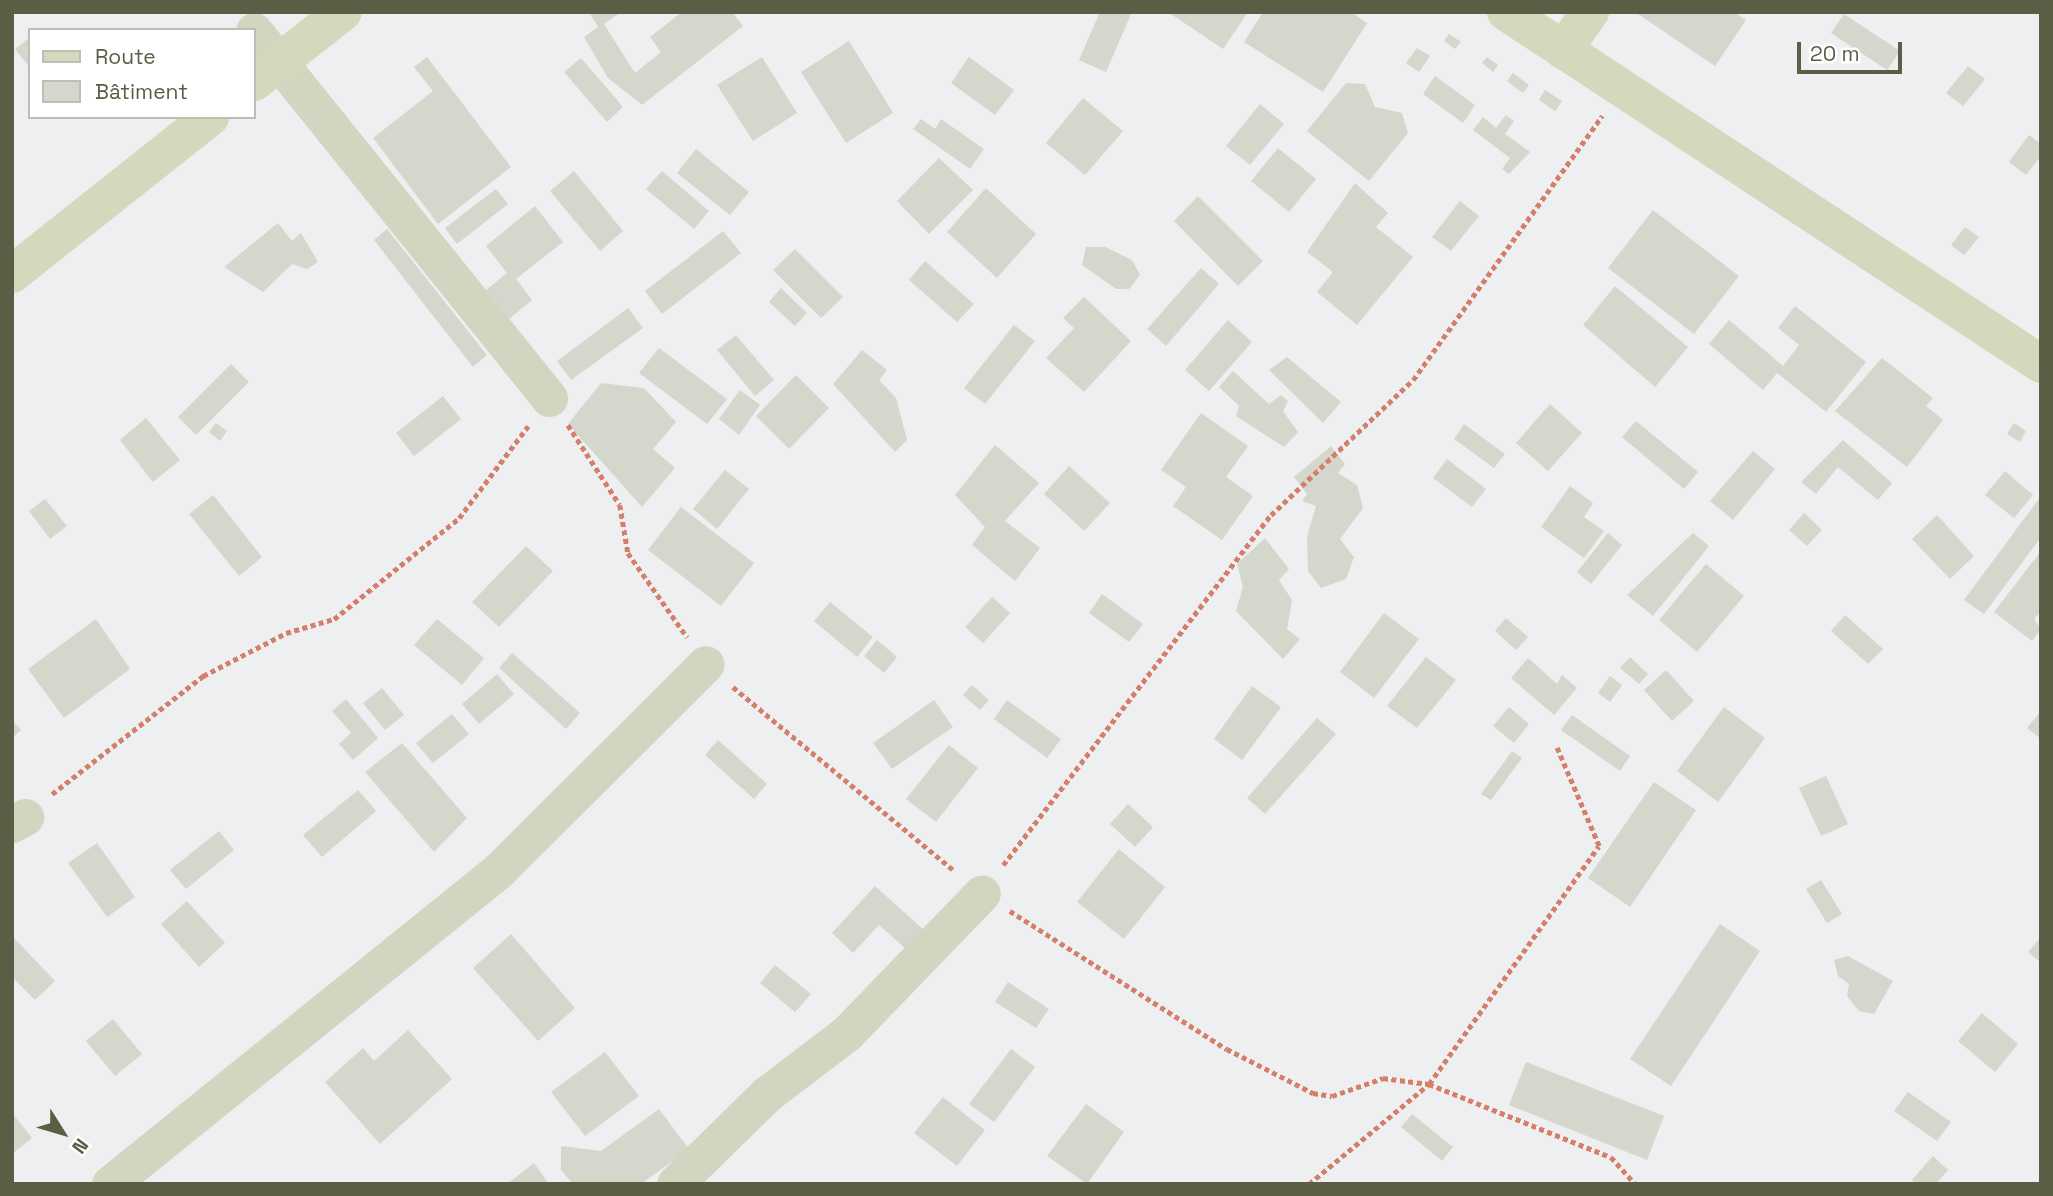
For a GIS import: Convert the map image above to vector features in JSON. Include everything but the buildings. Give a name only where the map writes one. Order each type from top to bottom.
[{"type":"street","points":[[239,12],[251,28]]},
{"type":"street","points":[[266,72],[343,12]]},
{"type":"street","points":[[1506,12],[2041,364]]},
{"type":"street","points":[[1563,50],[1590,12]]},
{"type":"street","points":[[256,40],[266,72],[549,398]]},
{"type":"street","points":[[12,274],[207,119]]},
{"type":"street","points":[[110,1184],[498,871],[706,664]]},
{"type":"street","points":[[675,1184],[766,1094],[847,1033],[982,893]]},
{"type":"path","points":[[982,893],[1271,515],[1413,380],[1622,89]]},
{"type":"path","points":[[18,820],[203,676],[286,633],[334,619],[459,518],[549,398],[620,505],[628,553],[706,664],[982,893],[1227,1049],[1313,1093],[1332,1096],[1383,1078],[1429,1084],[1611,1157],[1634,1184]]},
{"type":"path","points":[[1309,1184],[1429,1084],[1599,846],[1557,748]]}]
